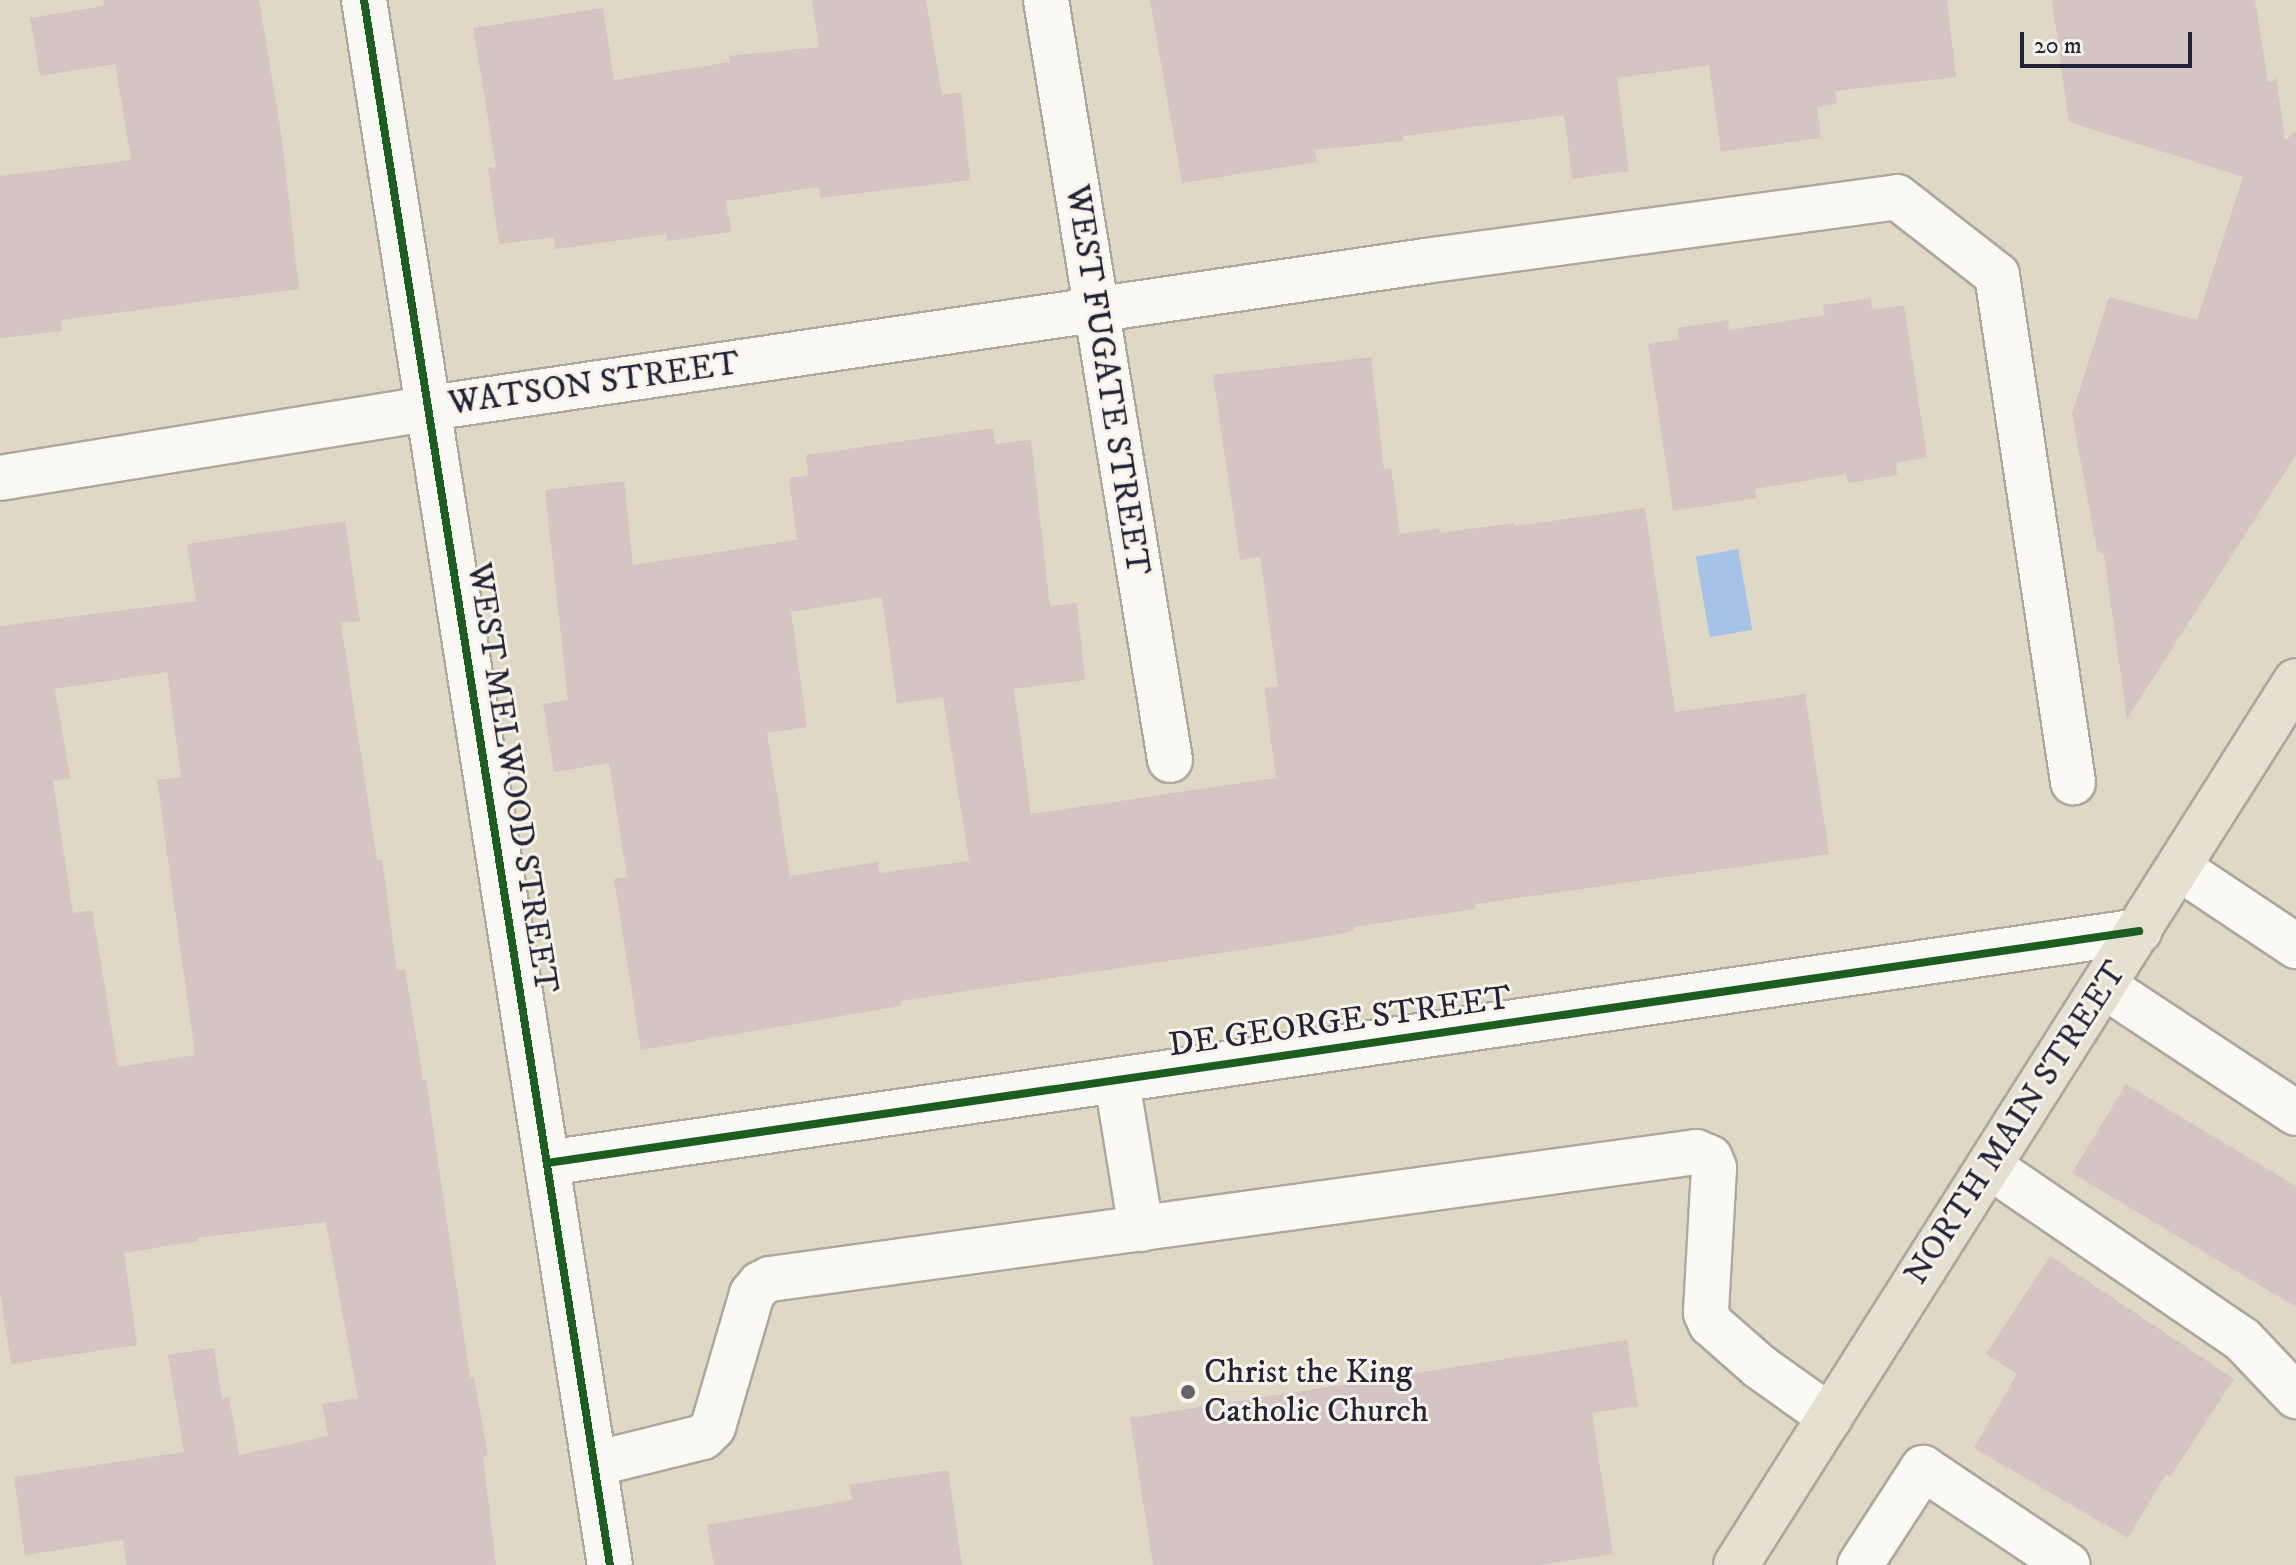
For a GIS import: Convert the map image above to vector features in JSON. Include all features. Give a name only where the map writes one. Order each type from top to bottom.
[{"type":"main road","name":"NORTH MAIN STREET","points":[[1736,1565],[2296,681]]},
{"type":"street","name":"WEST MELWOOD STREET","points":[[364,0],[610,1565]]},
{"type":"street","name":"WEST FUGATE STREET","points":[[1046,0],[1170,760]]},
{"type":"street","name":"WATSON STREET","points":[[0,478],[430,408],[1425,261],[1897,197],[1997,275],[2073,782]]},
{"type":"street","points":[[2179,868],[2296,946]]},
{"type":"street","name":"DE GEORGE STREET","points":[[547,1163],[2139,931]]},
{"type":"street","points":[[2104,986],[2296,1113]]},
{"type":"street","points":[[1117,1081],[1141,1229]]},
{"type":"street","points":[[594,1464],[692,1442],[713,1427],[752,1294],[760,1284],[770,1279],[1703,1153],[1714,1168],[1706,1313],[1720,1335],[1830,1417]]},
{"type":"street","points":[[1989,1166],[2242,1339],[2296,1396]]},
{"type":"street","points":[[1860,1565],[1923,1468],[2068,1565]]},
{"type":"water","points":[[1738,549],[1752,630],[1710,637],[1696,556]]},
{"type":"building","points":[[103,0],[259,0],[282,139],[299,289],[61,320],[62,331],[0,338],[0,176],[131,160],[115,64],[40,76],[30,18],[104,6]]},
{"type":"building","points":[[812,0],[926,0],[942,95],[961,92],[970,180],[820,198],[819,187],[726,201],[731,232],[667,241],[666,234],[555,249],[554,237],[499,244],[488,168],[496,167],[473,28],[603,8],[614,80],[730,62],[729,56],[819,47]]},
{"type":"building","points":[[1150,0],[1947,0],[1956,77],[1835,91],[1837,104],[1817,107],[1821,138],[1721,152],[1709,65],[1617,78],[1629,171],[1572,179],[1564,115],[1403,136],[1403,141],[1315,150],[1317,162],[1182,183]]},
{"type":"building","points":[[2052,0],[2255,0],[2268,82],[2274,81],[2276,75],[2285,140],[2296,132],[2296,455],[2127,719],[2104,555],[2097,550],[2072,414],[2109,297],[2197,320],[2243,177],[2069,122]]},
{"type":"building","points":[[1871,298],[1872,310],[1904,305],[1927,457],[1896,463],[1897,475],[1848,483],[1846,474],[1755,489],[1756,498],[1673,511],[1648,344],[1679,339],[1678,328],[1728,320],[1729,330],[1825,315],[1823,305]]},
{"type":"building","points":[[1371,357],[1384,469],[1391,468],[1400,534],[1439,528],[1440,533],[1514,523],[1514,526],[1645,508],[1675,712],[1805,694],[1829,854],[1475,904],[1475,909],[1354,927],[1354,931],[1300,941],[900,1001],[901,1006],[641,1050],[614,879],[627,877],[609,763],[554,772],[543,704],[568,700],[545,490],[624,481],[633,565],[797,540],[789,478],[808,475],[806,455],[993,428],[995,444],[1031,440],[1050,606],[1077,603],[1085,680],[1014,689],[1031,814],[1276,778],[1264,688],[1278,686],[1260,557],[1240,560],[1213,375]],"holes":[[[882,597],[897,704],[943,697],[969,861],[880,873],[878,862],[790,876],[767,733],[807,727],[791,612]]]},
{"type":"building","points":[[345,521],[360,621],[341,623],[377,860],[382,859],[397,971],[405,969],[423,1080],[426,1080],[470,1378],[474,1377],[488,1455],[483,1456],[496,1565],[127,1565],[123,1540],[25,1555],[14,1477],[184,1452],[168,1355],[214,1348],[222,1399],[229,1397],[239,1455],[328,1436],[322,1404],[358,1398],[326,1222],[197,1238],[198,1241],[124,1253],[137,1345],[11,1364],[0,1293],[0,626],[196,601],[187,544]],"holes":[[[167,672],[181,777],[157,780],[195,1055],[118,1067],[92,910],[73,913],[53,781],[70,778],[55,689]]]},
{"type":"building","points":[[2126,1084],[2296,1186],[2296,1307],[2072,1173]]},
{"type":"building","points":[[2050,1256],[2234,1379],[2170,1477],[2166,1474],[2128,1538],[1974,1448],[2017,1374],[1986,1354]]},
{"type":"building","points":[[1627,1340],[1638,1406],[1592,1413],[1613,1554],[1540,1565],[1153,1565],[1130,1418]]},
{"type":"building","points":[[948,1470],[962,1565],[714,1565],[707,1525],[852,1500],[849,1485]]},
{"type":"cycle path","points":[[364,0],[610,1565]]},
{"type":"cycle path","points":[[547,1163],[2139,931]]},
{"type":"place","name":"Christ the King Catholic Church","points":[[1188,1392]]}]
